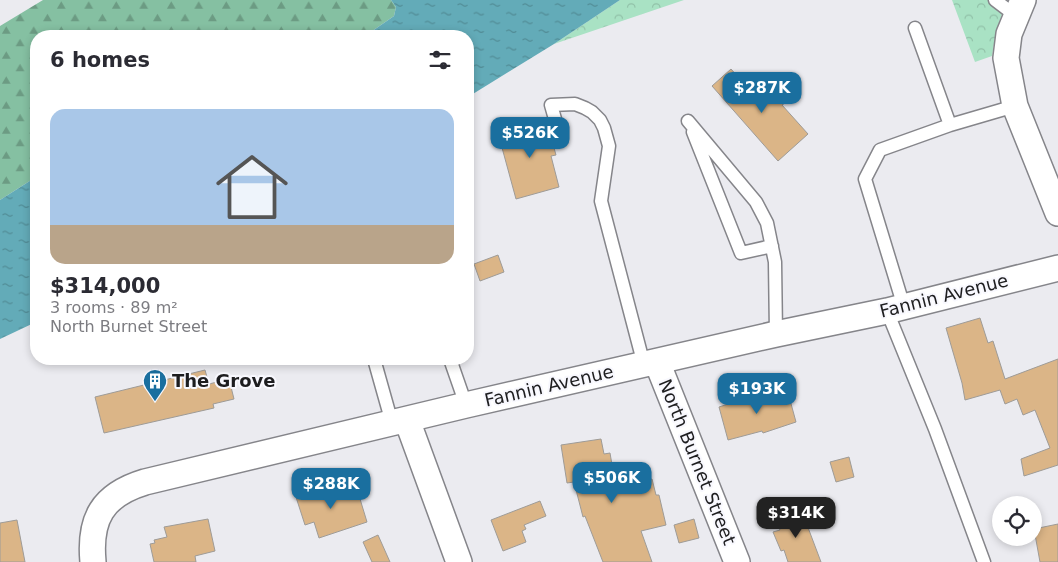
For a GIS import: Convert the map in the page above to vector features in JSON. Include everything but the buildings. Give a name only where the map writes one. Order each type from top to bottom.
[{"type":"street","points":[[1019,8],[1009,34],[1006,58],[1015,106],[1058,213]]},
{"type":"street","name":"Fannin Avenue","points":[[93,562],[92,539],[96,520],[108,501],[128,487],[466,405],[776,334],[895,309],[1058,268]]},
{"type":"street","name":"North Burnet Street","points":[[650,364],[736,562]]},
{"type":"street","points":[[399,422],[459,562]]},
{"type":"lane","points":[[995,0],[1019,8]]},
{"type":"lane","points":[[915,28],[950,125]]},
{"type":"lane","points":[[558,133],[550,105],[575,104],[585,108],[596,116],[604,128],[609,146],[601,201],[650,364]]},
{"type":"lane","points":[[984,562],[935,430],[895,309],[865,178],[880,150],[950,125],[1015,106]]},
{"type":"lane","points":[[772,246],[741,253],[688,121],[756,202],[770,230],[776,277],[776,334]]},
{"type":"lane","points":[[376,365],[399,422]]},
{"type":"lane","points":[[452,365],[466,405]]},
{"type":"green space","points":[[43,0],[391,0],[396,7],[394,16],[374,30],[30,30],[30,181],[0,200],[0,26]]},
{"type":"green space","points":[[620,0],[684,0],[554,44]]},
{"type":"green space","points":[[952,0],[1007,0],[996,31],[992,56],[975,62]]},
{"type":"water","points":[[391,0],[620,0],[554,44],[474,93],[474,30],[374,30],[394,16],[396,7]]},
{"type":"water","points":[[30,181],[30,325],[0,339],[0,200]]},
{"type":"place","name":"The Grove","points":[[155,402]]}]
